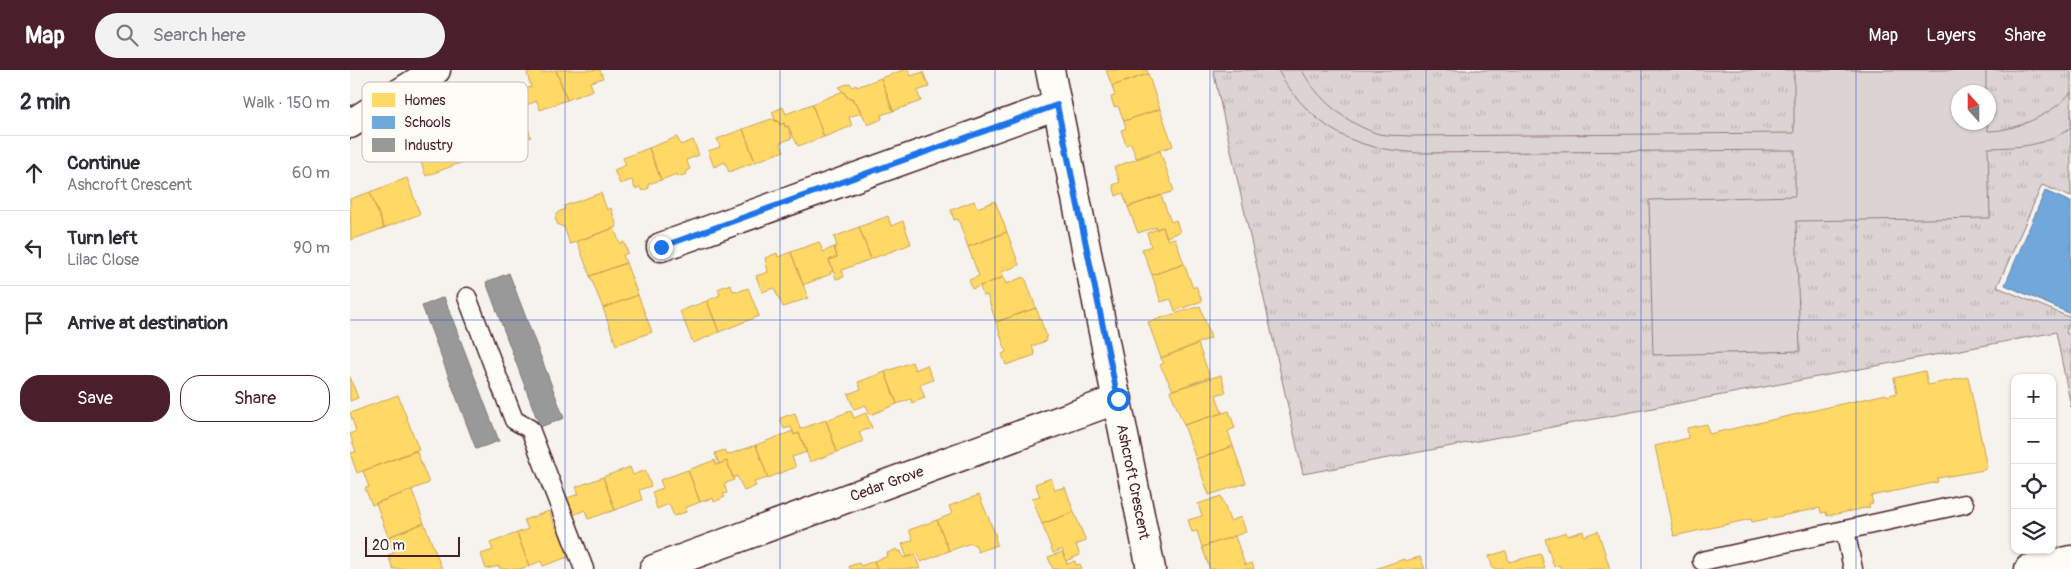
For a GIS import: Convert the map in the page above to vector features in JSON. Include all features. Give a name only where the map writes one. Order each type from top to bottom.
[{"type":"street","points":[[417,82],[436,70]]},
{"type":"street","name":"Ashcroft Crescent","points":[[1050,70],[1151,569]]},
{"type":"street","points":[[661,247],[1057,105]]},
{"type":"street","points":[[350,124],[362,116]]},
{"type":"street","name":"Cedar Grove","points":[[654,569],[1118,399]]},
{"type":"street","points":[[2029,569],[2071,560]]},
{"type":"lane","points":[[466,298],[514,420],[530,430],[584,569]]},
{"type":"lane","points":[[1702,561],[1964,504]]},
{"type":"lane","points":[[1845,530],[1853,569]]},
{"type":"green space","points":[[1213,70],[2071,70],[2071,197],[2042,185],[1997,287],[2071,318],[2066,333],[2071,335],[2071,407],[2056,332],[1303,474]]},
{"type":"green space","points":[[1278,70],[1302,70],[1316,91],[1334,109],[1367,130],[1386,135],[1794,133],[1794,70],[1986,70],[1986,85],[1951,85],[1951,130],[1988,131],[2010,128],[2044,114],[2064,100],[2071,92],[2071,127],[2051,139],[2031,145],[1988,148],[1990,218],[1796,221],[1800,351],[1653,355],[1649,200],[1795,196],[1795,150],[1417,153],[1386,149],[1353,140],[1327,126],[1304,106],[1285,83]]},
{"type":"building: Homes","points":[[535,70],[541,70],[542,73],[556,70],[567,100],[540,110],[537,101],[528,104],[528,88],[531,87],[527,73]]},
{"type":"building: Homes","points":[[556,70],[600,70],[603,78],[590,82],[593,90],[567,100]]},
{"type":"building: Homes","points":[[903,70],[909,70],[911,76],[923,72],[929,87],[917,91],[921,101],[893,111],[881,78]]},
{"type":"building: Homes","points":[[1106,70],[1147,70],[1148,74],[1112,86]]},
{"type":"building: Homes","points":[[1148,74],[1160,109],[1124,121],[1118,106],[1114,107],[1111,97],[1115,96],[1112,86]]},
{"type":"building: Homes","points":[[881,78],[893,111],[881,115],[882,119],[868,125],[856,102],[854,103],[852,98],[849,99],[839,87],[850,83],[852,87],[856,85],[857,87]]},
{"type":"building: Homes","points":[[843,91],[849,99],[852,98],[854,103],[856,102],[861,113],[849,117],[852,126],[824,137],[812,104]]},
{"type":"building: Homes","points":[[812,104],[824,137],[798,146],[788,126],[785,127],[784,123],[780,125],[778,121],[776,122],[772,112],[783,107],[786,114]]},
{"type":"building: Homes","points":[[1160,109],[1173,146],[1136,158],[1131,143],[1126,145],[1121,130],[1126,128],[1124,121]]},
{"type":"building: Homes","points":[[771,119],[778,121],[780,125],[784,123],[785,127],[788,126],[792,138],[780,143],[784,151],[755,162],[743,129]]},
{"type":"building: Homes","points":[[743,129],[755,162],[729,172],[725,162],[714,167],[708,151],[720,147],[717,139]]},
{"type":"building: Homes","points":[[677,137],[681,145],[693,140],[699,155],[686,160],[690,169],[686,171],[687,174],[678,177],[677,174],[661,180],[649,148]]},
{"type":"building: Homes","points":[[649,148],[661,180],[648,184],[649,188],[642,191],[640,187],[635,189],[632,180],[620,184],[614,170],[626,165],[623,158]]},
{"type":"building: Homes","points":[[1160,151],[1174,191],[1128,207],[1123,193],[1116,196],[1113,185],[1120,182],[1114,167]]},
{"type":"building: Homes","points":[[421,162],[460,162],[460,163],[426,176]]},
{"type":"building: Homes","points":[[407,178],[420,214],[384,228],[370,192]]},
{"type":"building: Homes","points":[[370,192],[384,228],[351,240],[350,199]]},
{"type":"building: Homes","points":[[601,193],[607,210],[611,208],[617,227],[570,244],[564,227],[558,225],[555,218],[558,212],[565,209],[564,206]]},
{"type":"building: Homes","points":[[1161,195],[1171,222],[1176,220],[1180,232],[1166,237],[1163,227],[1156,229],[1156,227],[1138,233],[1128,207]]},
{"type":"building: Homes","points":[[974,201],[977,208],[995,201],[1007,232],[968,247],[958,219],[954,220],[951,210]]},
{"type":"building: Homes","points":[[888,216],[891,226],[903,221],[911,244],[871,259],[859,227]]},
{"type":"building: Homes","points":[[859,227],[871,259],[842,270],[844,277],[836,279],[829,260],[837,257],[834,247],[837,246],[834,237]]},
{"type":"building: Homes","points":[[1163,227],[1168,240],[1175,238],[1184,264],[1152,275],[1142,249],[1151,246],[1147,233]]},
{"type":"building: Homes","points":[[614,228],[620,244],[624,242],[628,253],[623,255],[626,263],[590,276],[577,241]]},
{"type":"building: Homes","points":[[1007,232],[1019,265],[1002,272],[1004,277],[972,289],[969,280],[979,276],[968,247]]},
{"type":"building: Homes","points":[[819,242],[823,252],[834,247],[837,257],[829,260],[833,271],[830,272],[831,274],[803,285],[791,252]]},
{"type":"building: Homes","points":[[791,252],[808,298],[783,307],[774,288],[762,292],[756,276],[768,272],[765,258],[777,253],[778,257]]},
{"type":"building: Homes","points":[[626,263],[638,295],[603,308],[590,276]]},
{"type":"building: Homes","points":[[1184,264],[1193,288],[1196,286],[1202,301],[1175,311],[1171,299],[1161,302],[1152,275]]},
{"type":"building: Homes","points":[[1004,277],[1006,284],[1023,277],[1026,280],[1036,308],[996,322],[987,295],[983,296],[980,286]]},
{"type":"building: Homes","points":[[730,284],[733,291],[736,290],[737,292],[748,288],[759,316],[719,332],[707,301],[720,295],[718,289]]},
{"type":"building: Homes","points":[[638,295],[652,332],[616,345],[603,308]]},
{"type":"building: Homes","points":[[707,301],[719,332],[693,343],[680,311]]},
{"type":"building: Homes","points":[[1200,306],[1211,338],[1161,358],[1148,322]]},
{"type":"building: Homes","points":[[1036,308],[1047,337],[1045,337],[1046,341],[1032,346],[1035,355],[1006,365],[1002,354],[1006,352],[996,322]]},
{"type":"building: Homes","points":[[1198,344],[1210,377],[1173,390],[1160,365],[1164,363],[1161,358]]},
{"type":"building: Homes","points":[[912,362],[915,370],[927,365],[933,380],[920,385],[925,398],[912,403],[911,399],[897,404],[885,372]]},
{"type":"building: Homes","points":[[1925,371],[1928,385],[1968,377],[1987,467],[1984,470],[1937,478],[1938,482],[1871,496],[1873,503],[1869,504],[1870,507],[1827,516],[1826,512],[1821,513],[1820,508],[1752,522],[1751,519],[1674,536],[1655,446],[1688,438],[1687,428],[1707,424],[1709,434],[1886,394],[1887,396],[1897,393],[1894,378]]},
{"type":"building: Homes","points":[[885,372],[897,404],[870,415],[866,405],[854,409],[848,394],[861,389],[858,382]]},
{"type":"building: Homes","points":[[1221,375],[1226,392],[1216,395],[1222,413],[1184,425],[1170,391]]},
{"type":"building: Homes","points":[[350,377],[358,398],[350,401]]},
{"type":"building: Homes","points":[[398,395],[419,450],[357,473],[350,453],[356,452],[350,434],[356,431],[350,413]]},
{"type":"building: Homes","points":[[851,411],[854,418],[866,413],[872,428],[859,432],[863,442],[837,452],[826,420]]},
{"type":"building: Homes","points":[[1229,411],[1235,428],[1228,431],[1233,446],[1196,459],[1184,425]]},
{"type":"building: Homes","points":[[795,413],[800,429],[826,420],[837,452],[810,462],[799,433],[794,435],[791,427],[784,429],[780,418]]},
{"type":"building: Homes","points":[[793,431],[794,435],[799,433],[807,452],[792,457],[796,467],[768,478],[756,445]]},
{"type":"building: Homes","points":[[756,445],[768,478],[754,482],[756,486],[744,491],[737,476],[733,478],[727,461],[719,464],[715,453],[725,450],[727,455]]},
{"type":"building: Homes","points":[[1233,446],[1246,483],[1209,495],[1196,459]]},
{"type":"building: Homes","points":[[416,450],[429,483],[372,505],[365,488],[369,487],[363,471]]},
{"type":"building: Homes","points":[[715,460],[716,465],[727,461],[734,480],[724,484],[727,493],[723,494],[725,497],[714,502],[713,498],[700,502],[688,470]]},
{"type":"building: Homes","points":[[630,467],[633,475],[645,470],[651,486],[639,490],[642,500],[615,510],[603,477]]},
{"type":"building: Homes","points":[[688,470],[700,502],[685,508],[686,512],[674,516],[669,504],[657,509],[652,492],[663,488],[660,480]]},
{"type":"building: Homes","points":[[603,477],[615,510],[588,519],[585,510],[573,515],[567,498],[579,494],[576,487]]},
{"type":"building: Homes","points":[[1051,478],[1055,490],[1065,487],[1074,512],[1042,524],[1032,498],[1040,496],[1035,484]]},
{"type":"building: Homes","points":[[412,490],[424,523],[388,537],[376,503]]},
{"type":"building: Homes","points":[[979,495],[996,536],[997,545],[978,552],[975,544],[972,545],[971,543],[949,551],[937,520],[952,514],[949,506]]},
{"type":"building: Homes","points":[[1221,496],[1230,521],[1241,517],[1246,532],[1202,547],[1197,531],[1192,532],[1188,520],[1202,516],[1198,504]]},
{"type":"building: Homes","points":[[549,511],[556,529],[560,527],[571,556],[543,566],[541,561],[529,566],[517,533],[528,529],[524,520]]},
{"type":"building: Homes","points":[[1074,512],[1086,541],[1076,545],[1080,555],[1066,561],[1062,549],[1053,553],[1042,524]]},
{"type":"building: Homes","points":[[937,520],[949,551],[921,562],[918,554],[907,557],[902,544],[913,540],[909,530]]},
{"type":"building: Homes","points":[[424,523],[442,569],[393,569],[388,555],[394,553],[388,537]]},
{"type":"building: Homes","points":[[1583,531],[1584,536],[1598,531],[1610,569],[1561,569],[1560,565],[1554,567],[1545,539],[1566,532],[1567,536]]},
{"type":"building: Homes","points":[[517,533],[529,566],[520,569],[500,569],[499,566],[486,569],[481,554],[493,550],[490,543]]},
{"type":"building: Homes","points":[[1235,536],[1245,565],[1252,563],[1254,569],[1210,569],[1202,547]]},
{"type":"building: Homes","points":[[897,549],[898,552],[901,551],[904,558],[915,555],[920,569],[877,569],[874,561],[888,556],[887,553]]},
{"type":"building: Homes","points":[[1506,551],[1509,562],[1541,554],[1545,569],[1493,569],[1489,556]]},
{"type":"building: Homes","points":[[1062,552],[1067,564],[1075,561],[1076,565],[1080,564],[1082,569],[1053,569],[1048,557]]},
{"type":"building: Homes","points":[[1420,557],[1425,569],[1375,569],[1404,559],[1405,561]]},
{"type":"building: Homes","points":[[874,561],[877,569],[850,569],[849,566],[859,563],[861,566]]},
{"type":"building: Schools","points":[[2045,191],[2071,202],[2071,314],[2005,285]]},
{"type":"building: Industry","points":[[509,273],[564,418],[540,427],[486,282]]},
{"type":"building: Industry","points":[[444,297],[499,441],[476,449],[422,306]]},
{"type":"route","points":[[661,247],[1057,105],[1118,399]]}]
